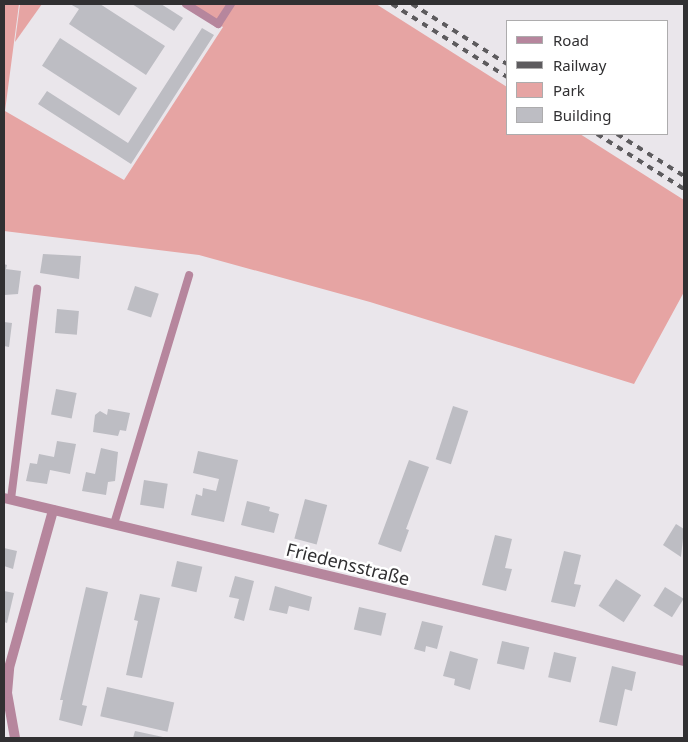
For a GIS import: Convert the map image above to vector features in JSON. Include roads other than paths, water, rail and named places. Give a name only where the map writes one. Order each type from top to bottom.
[{"type":"street","name":"Friedensstraße","points":[[8,499],[684,661]]},
{"type":"street","points":[[15,738],[7,693],[9,668],[53,510]]},
{"type":"lane","points":[[186,4],[218,24],[231,4]]},
{"type":"lane","points":[[114,524],[189,275]]},
{"type":"lane","points":[[8,499],[36,289]]},
{"type":"railway","points":[[392,4],[506,76]]},
{"type":"railway","points":[[412,4],[506,63]]},
{"type":"railway","points":[[599,135],[684,189]]},
{"type":"railway","points":[[619,135],[684,176]]}]
